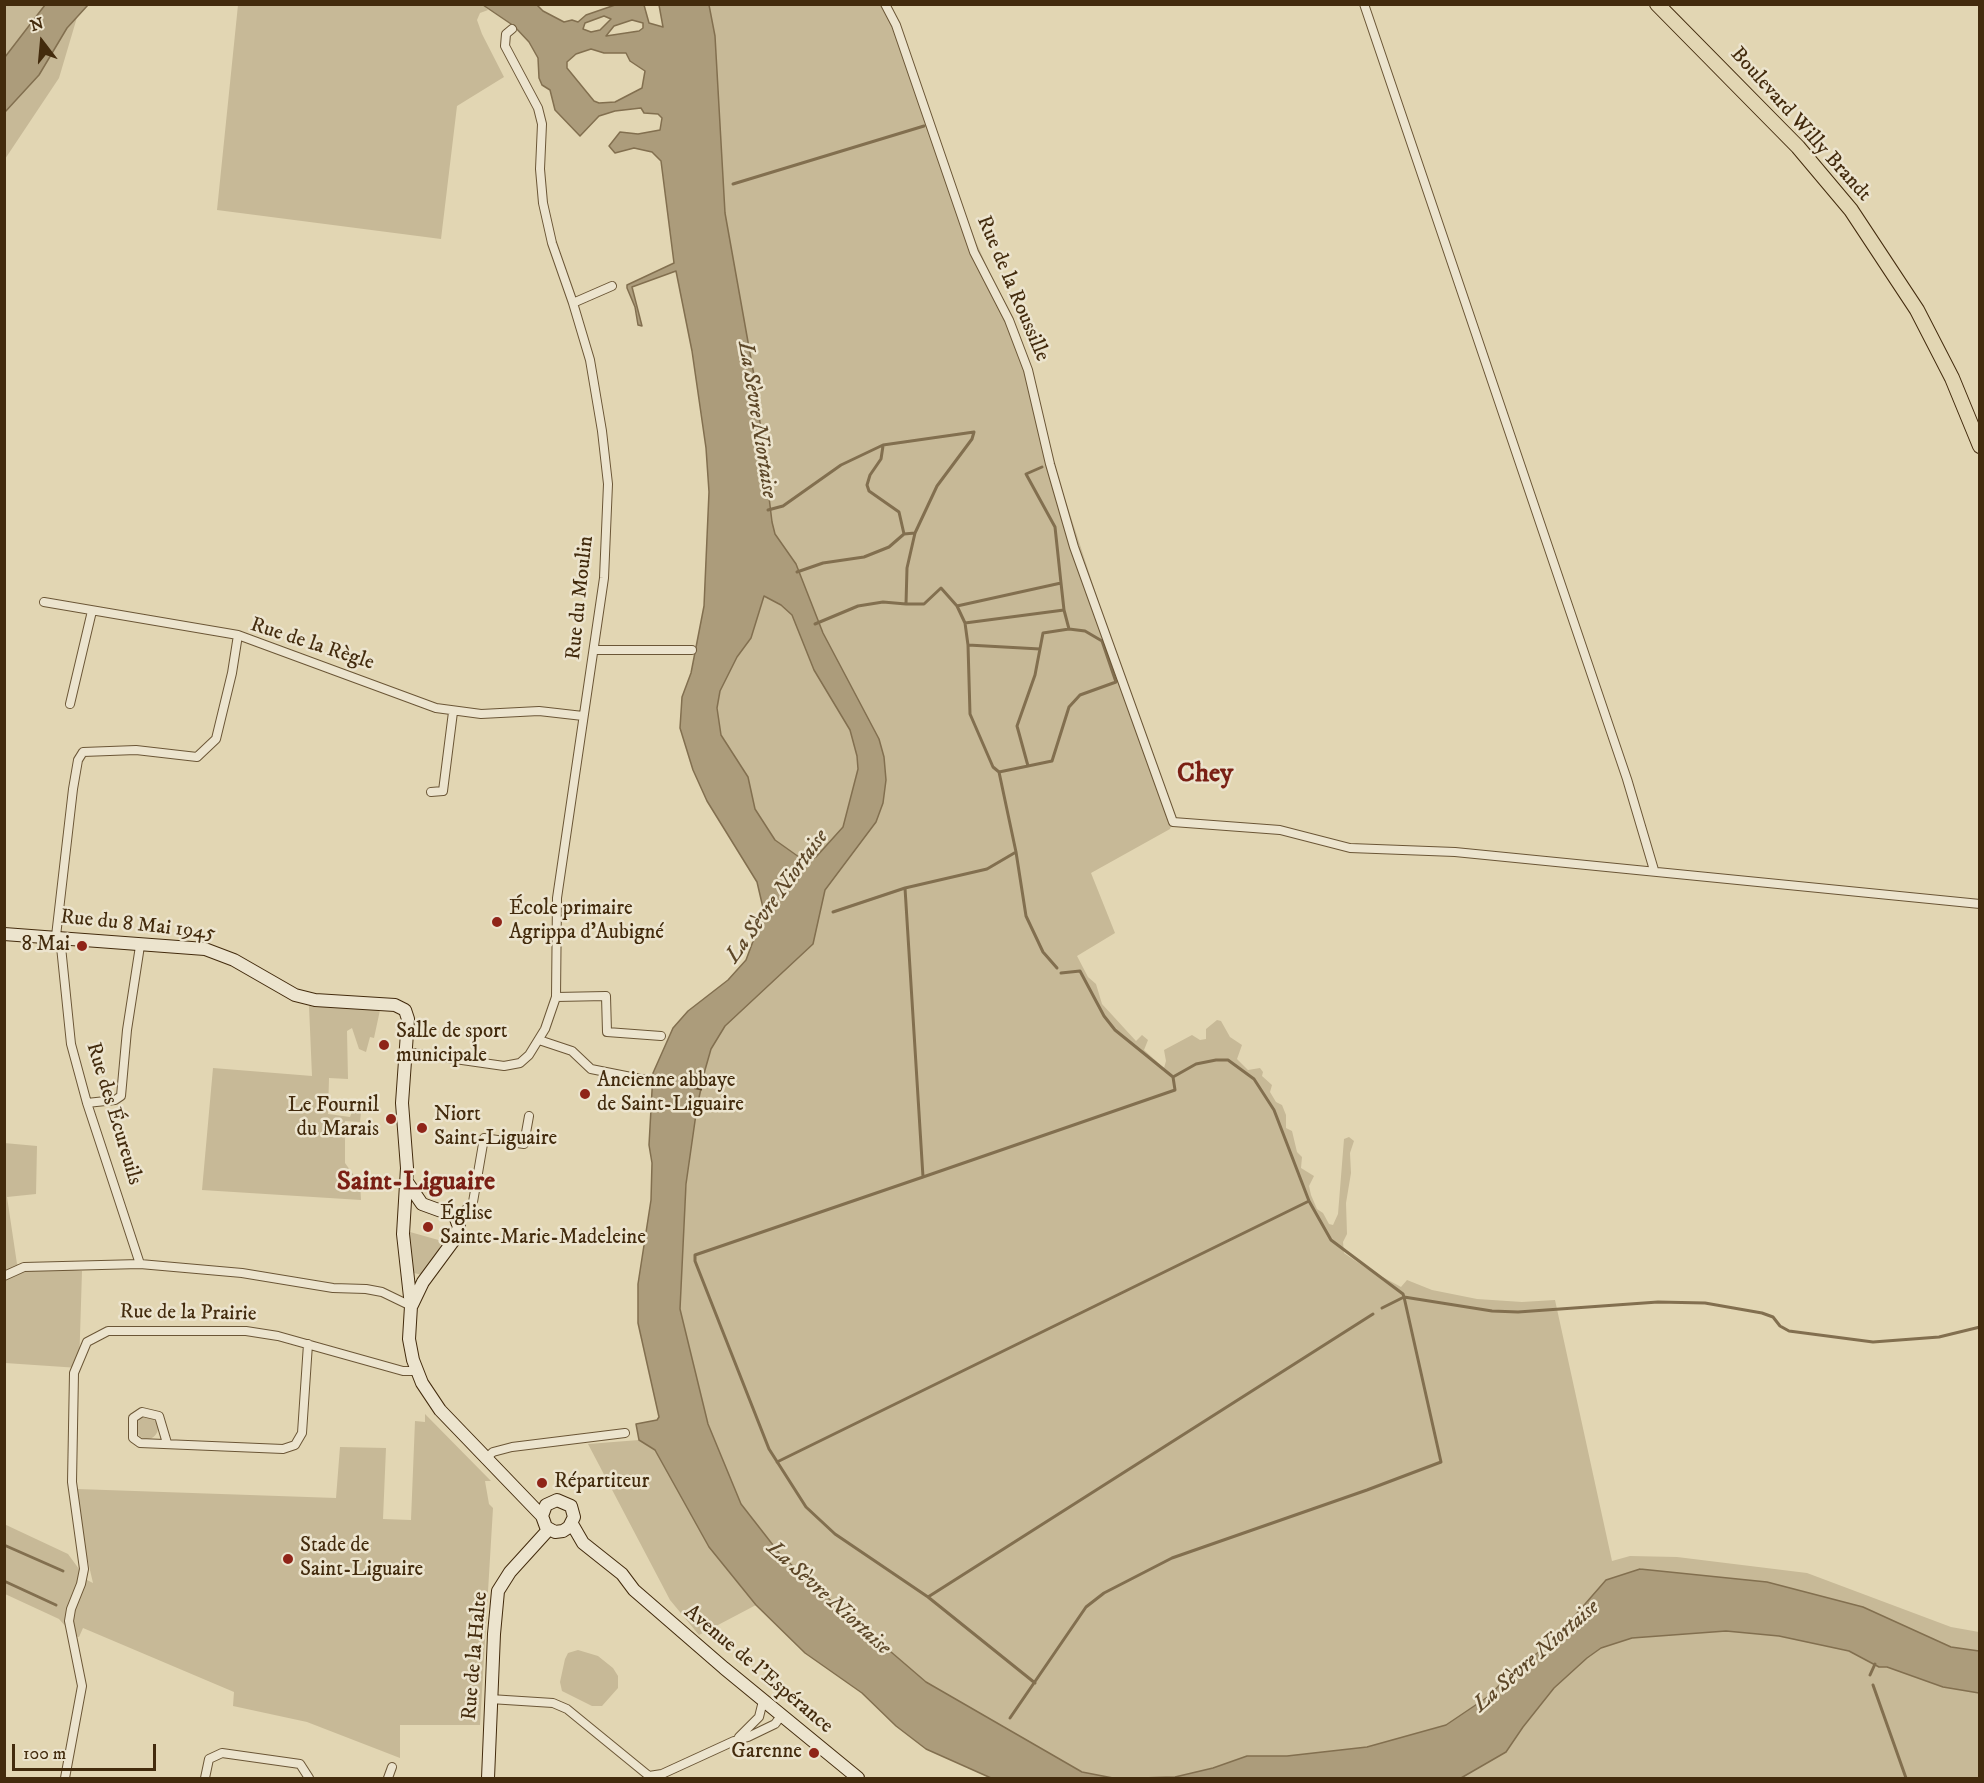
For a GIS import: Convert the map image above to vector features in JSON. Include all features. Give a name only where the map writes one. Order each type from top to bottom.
[{"type":"main road","name":"Boulevard Willy Brandt","points":[[1657,4],[1798,147],[1858,219],[1891,266],[1926,325],[1959,394],[1980,446]]},
{"type":"street","name":"Rue de la Roussille","points":[[885,4],[896,25],[974,252],[1009,320],[1028,370],[1071,536],[1173,822],[1280,830],[1350,848],[1455,852],[1654,870]]},
{"type":"street","points":[[1364,4],[1627,779],[1654,870],[1980,904]]},
{"type":"street","name":"Rue du Moulin","points":[[406,1052],[504,1066],[520,1063],[539,1040],[556,997],[554,921],[604,578],[606,462],[590,360],[552,243],[543,203],[540,169],[542,124],[538,108],[505,46],[504,39],[512,29]]},
{"type":"street","points":[[573,303],[612,286]]},
{"type":"street","points":[[44,602],[238,635]]},
{"type":"street","points":[[70,704],[92,611]]},
{"type":"street","name":"Rue de la Règle","points":[[58,936],[73,789],[82,752],[136,750],[197,757],[216,740],[232,673],[238,635],[453,712],[481,714],[539,711],[583,716]]},
{"type":"street","points":[[595,650],[692,650]]},
{"type":"street","points":[[431,792],[443,791],[453,712]]},
{"type":"street","name":"Rue du 8 Mai 1945","points":[[4,933],[58,936],[140,946],[193,948],[216,952],[285,991],[308,999],[400,1007],[408,1019],[402,1102],[406,1182],[404,1211],[407,1278],[411,1306]]},
{"type":"street","name":"Rue des Écureuils","points":[[58,936],[68,1000],[69,1032],[87,1103],[120,1197],[140,1264]]},
{"type":"street","points":[[87,1103],[115,1100],[121,1096],[127,1030],[140,946]]},
{"type":"street","points":[[556,997],[606,996],[607,1032],[661,1036]]},
{"type":"street","points":[[539,1040],[572,1051],[591,1069],[651,1081]]},
{"type":"street","points":[[457,1219],[473,1202],[484,1138],[524,1144],[529,1116]]},
{"type":"street","points":[[406,1182],[422,1204]]},
{"type":"street","points":[[404,1211],[412,1204],[422,1204],[457,1219]]},
{"type":"street","points":[[457,1219],[459,1227],[456,1235],[423,1282],[411,1306],[409,1340],[416,1371],[434,1402],[554,1531],[572,1524],[574,1513],[571,1506],[561,1500],[543,1500],[518,1491]]},
{"type":"street","points":[[4,1276],[24,1267],[140,1264],[242,1273],[333,1288],[366,1289],[382,1292],[411,1306]]},
{"type":"street","points":[[407,1278],[412,1283],[423,1282]]},
{"type":"street","name":"Rue de la Prairie","points":[[65,1779],[82,1686],[69,1621],[84,1569],[73,1500],[73,1380],[75,1366],[87,1342],[108,1331],[218,1330],[262,1333],[403,1371],[416,1371]]},
{"type":"street","points":[[167,1443],[159,1416],[142,1412],[135,1415],[132,1422],[135,1441],[167,1443],[283,1449],[295,1445],[302,1433],[308,1344]]},
{"type":"street","points":[[485,1459],[493,1452],[512,1447],[625,1433]]},
{"type":"street","points":[[542,1516],[544,1508],[553,1500]]},
{"type":"street","name":"Avenue de l'Espérance","points":[[572,1524],[583,1543],[622,1574],[634,1590]]},
{"type":"street","name":"Avenue de l'Espérance","points":[[554,1531],[617,1580],[634,1590],[856,1778]]},
{"type":"street","name":"Rue de la Halte","points":[[488,1774],[490,1699],[498,1591],[510,1572],[554,1531]]},
{"type":"street","points":[[490,1699],[553,1703],[567,1709],[649,1776],[662,1774],[766,1728],[781,1716]]},
{"type":"street","points":[[734,1741],[747,1732],[759,1717],[763,1701]]},
{"type":"street","points":[[205,1779],[209,1759],[222,1753],[300,1764],[309,1779]]},
{"type":"street","points":[[388,1779],[392,1767]]},
{"type":"shaded area","points":[[483,4],[488,10],[480,13],[477,20],[504,77],[457,106],[441,239],[217,210],[238,5]]},
{"type":"shaded area","points":[[5,5],[88,5],[78,14],[59,78],[5,159]]},
{"type":"shaded area","points":[[688,5],[888,5],[976,242],[1024,348],[1035,381],[1054,465],[1127,689],[1175,817],[1170,829],[1091,873],[1115,933],[1077,956],[1088,977],[1096,984],[1102,1004],[1136,1041],[1142,1035],[1148,1040],[1144,1050],[1164,1068],[1166,1061],[1164,1050],[1192,1035],[1200,1040],[1206,1039],[1206,1029],[1217,1020],[1221,1021],[1230,1037],[1242,1045],[1237,1059],[1248,1070],[1260,1068],[1263,1072],[1262,1076],[1272,1085],[1270,1092],[1276,1102],[1282,1105],[1286,1115],[1286,1128],[1292,1131],[1297,1152],[1302,1157],[1301,1168],[1314,1176],[1309,1186],[1311,1195],[1317,1209],[1323,1213],[1329,1224],[1333,1225],[1338,1214],[1344,1139],[1349,1137],[1354,1141],[1350,1153],[1351,1173],[1346,1203],[1347,1234],[1343,1242],[1344,1253],[1366,1268],[1401,1287],[1407,1280],[1432,1290],[1477,1299],[1522,1302],[1555,1300],[1612,1561],[1630,1556],[1677,1557],[1807,1573],[1951,1627],[1979,1632],[1979,1778],[1102,1778],[1082,1772],[926,1682],[780,1554],[741,1504],[708,1424],[680,1309],[681,1261],[696,1051],[813,944],[800,857],[775,840],[755,809],[748,777],[721,735],[717,708],[720,691],[737,657],[751,638],[764,596],[766,596]]},
{"type":"shaded area","points":[[309,1006],[380,1010],[374,1038],[370,1037],[366,1052],[359,1049],[352,1028],[347,1031],[348,1079],[329,1078],[328,1114],[350,1117],[352,1112],[361,1112],[360,1122],[345,1121],[345,1163],[360,1184],[361,1200],[202,1190],[213,1068],[312,1076]]},
{"type":"shaded area","points":[[4,1143],[37,1146],[36,1194],[7,1197],[17,1264],[82,1271],[79,1368],[5,1363]]},
{"type":"shaded area","points":[[410,1232],[442,1241],[439,1250],[422,1275],[410,1272],[407,1240]]},
{"type":"shaded area","name":"Stade de Saint-Liguaire","points":[[425,1414],[491,1481],[485,1481],[489,1504],[493,1508],[480,1725],[400,1725],[400,1758],[307,1722],[233,1706],[234,1692],[83,1628],[79,1637],[74,1636],[59,1619],[5,1594],[4,1524],[68,1554],[87,1580],[93,1583],[83,1540],[77,1489],[336,1498],[340,1447],[386,1448],[383,1519],[411,1520],[415,1421],[425,1422]]},
{"type":"shaded area","points":[[143,1417],[151,1417],[158,1424],[158,1432],[151,1439],[143,1439],[136,1432],[136,1424]]},
{"type":"shaded area","points":[[639,1440],[655,1450],[709,1547],[756,1605],[699,1635],[670,1600],[588,1444]]},
{"type":"shaded area","points":[[578,1650],[598,1656],[613,1668],[618,1676],[618,1688],[602,1706],[592,1706],[562,1691],[560,1682],[565,1659],[568,1653]]},
{"type":"water","points":[[45,5],[88,5],[67,28],[39,75],[5,112],[5,57]]},
{"type":"water","name":"La Sèvre Niortaise","points":[[483,5],[537,5],[543,11],[564,22],[572,20],[578,22],[586,15],[615,5],[644,5],[649,23],[663,27],[659,5],[709,5],[715,36],[725,213],[755,381],[772,522],[775,534],[796,564],[823,633],[879,739],[884,757],[886,780],[883,803],[876,822],[825,890],[813,944],[725,1026],[711,1049],[705,1070],[697,1107],[686,1184],[680,1309],[708,1424],[741,1504],[780,1554],[812,1584],[926,1682],[1082,1772],[1113,1778],[991,1778],[926,1749],[896,1726],[862,1693],[805,1653],[756,1605],[709,1547],[655,1450],[639,1440],[636,1424],[657,1420],[659,1417],[638,1323],[638,1284],[651,1200],[652,1163],[649,1145],[653,1073],[673,1028],[688,1011],[728,980],[746,960],[764,912],[757,882],[707,801],[693,770],[680,728],[682,697],[691,673],[704,606],[709,492],[706,448],[692,351],[676,271],[632,287],[642,326],[638,325],[635,307],[627,288],[627,285],[674,263],[661,161],[652,152],[634,148],[615,153],[609,146],[620,132],[638,134],[660,130],[662,118],[658,114],[644,113],[641,108],[615,111],[599,116],[580,136],[555,110],[550,90],[542,85],[539,78],[538,58],[529,42],[514,26]],"holes":[[[604,16],[611,19],[600,30],[591,32],[583,29],[585,23]],[[632,20],[643,23],[643,28],[639,31],[606,36],[614,26]],[[591,49],[604,53],[626,53],[630,61],[645,71],[642,88],[615,102],[594,101],[567,68],[567,62],[576,54]],[[764,596],[781,605],[792,615],[814,670],[850,730],[857,756],[858,769],[843,827],[816,857],[810,859],[799,857],[775,840],[755,809],[748,777],[721,735],[717,708],[720,691],[737,657],[751,638]]]},
{"type":"water","name":"La Sèvre Niortaise","points":[[1640,1569],[1767,1582],[1863,1607],[1951,1647],[1979,1651],[1979,1693],[1943,1687],[1887,1667],[1879,1667],[1849,1651],[1779,1636],[1726,1631],[1632,1638],[1601,1648],[1587,1658],[1554,1688],[1506,1752],[1461,1778],[1139,1778],[1175,1777],[1213,1768],[1247,1756],[1287,1756],[1367,1747],[1446,1725],[1489,1696],[1513,1671],[1551,1643],[1606,1580]]},
{"type":"waterway","points":[[733,184],[924,126]]},
{"type":"waterway","name":"La Sèvre Niortaise","points":[[768,510],[783,506],[841,465],[883,445],[974,432],[972,439],[937,486],[915,533],[907,568],[906,604],[924,604],[941,588],[957,606],[965,623],[968,645],[970,714],[993,767],[999,772]]},
{"type":"waterway","points":[[883,446],[881,459],[870,475],[867,485],[869,491],[899,512],[904,534]]},
{"type":"waterway","points":[[1042,467],[1026,474],[1055,527],[1061,583]]},
{"type":"waterway","points":[[797,572],[823,563],[864,557],[889,547],[904,534],[915,533]]},
{"type":"waterway","points":[[957,606],[1061,583],[1064,610]]},
{"type":"waterway","points":[[815,624],[858,606],[883,602],[906,604]]},
{"type":"waterway","points":[[965,623],[1064,610],[1069,629]]},
{"type":"waterway","points":[[1016,852],[999,772],[1028,766],[1052,761],[1069,707],[1080,695],[1116,682],[1102,641],[1085,631],[1069,629],[1043,633],[1035,675],[1017,726],[1028,766]]},
{"type":"waterway","points":[[968,645],[1040,649]]},
{"type":"waterway","points":[[905,888],[987,869],[1016,852],[1026,916],[1043,952],[1057,968]]},
{"type":"waterway","points":[[833,912],[905,888],[923,1177],[695,1255],[695,1261],[769,1449],[806,1507],[835,1534],[928,1597],[1035,1683]]},
{"type":"waterway","points":[[923,1177],[1175,1090],[1173,1077],[1115,1030],[1104,1016],[1080,971],[1061,973]]},
{"type":"waterway","points":[[1173,1077],[1196,1064],[1228,1060],[1254,1079],[1274,1110],[1309,1201],[1331,1240],[1403,1294],[1404,1297],[1382,1308]]},
{"type":"waterway","points":[[777,1462],[1309,1201]]},
{"type":"waterway","points":[[1010,1718],[1086,1607],[1104,1593],[1172,1558],[1441,1462],[1404,1297],[1492,1311],[1518,1312],[1658,1302],[1705,1303],[1762,1313],[1773,1317],[1780,1326],[1789,1331],[1873,1342],[1939,1337],[1980,1327]]},
{"type":"waterway","points":[[928,1597],[1373,1314]]},
{"type":"waterway","points":[[4,1545],[63,1571]]},
{"type":"waterway","points":[[4,1581],[56,1605]]},
{"type":"waterway","points":[[1870,1675],[1875,1664]]},
{"type":"waterway","points":[[1873,1685],[1906,1778]]},
{"type":"ferry route","points":[[652,1079],[704,1089],[704,1090],[651,1081],[652,1079]]},
{"type":"place","name":"École primaire Agrippa d'Aubigné","points":[[497,922]]},
{"type":"place","name":"8 Mai","points":[[82,946]]},
{"type":"place","name":"Salle de sport municipale","points":[[384,1045]]},
{"type":"place","name":"Ancienne abbaye de Saint-Liguaire","points":[[585,1094]]},
{"type":"place","name":"Le Fournil du Marais","points":[[391,1119]]},
{"type":"place","name":"Niort Saint-Liguaire","points":[[422,1128]]},
{"type":"place","name":"Église Sainte-Marie-Madeleine","points":[[428,1227]]},
{"type":"place","name":"Répartiteur","points":[[542,1483]]},
{"type":"place","name":"Stade de Saint-Liguaire","points":[[288,1559]]},
{"type":"place","name":"Garenne","points":[[814,1753]]},
{"type":"district","name":"Chey","points":[[1205,775]]},
{"type":"district","name":"Saint-Liguaire","points":[[416,1183]]}]
